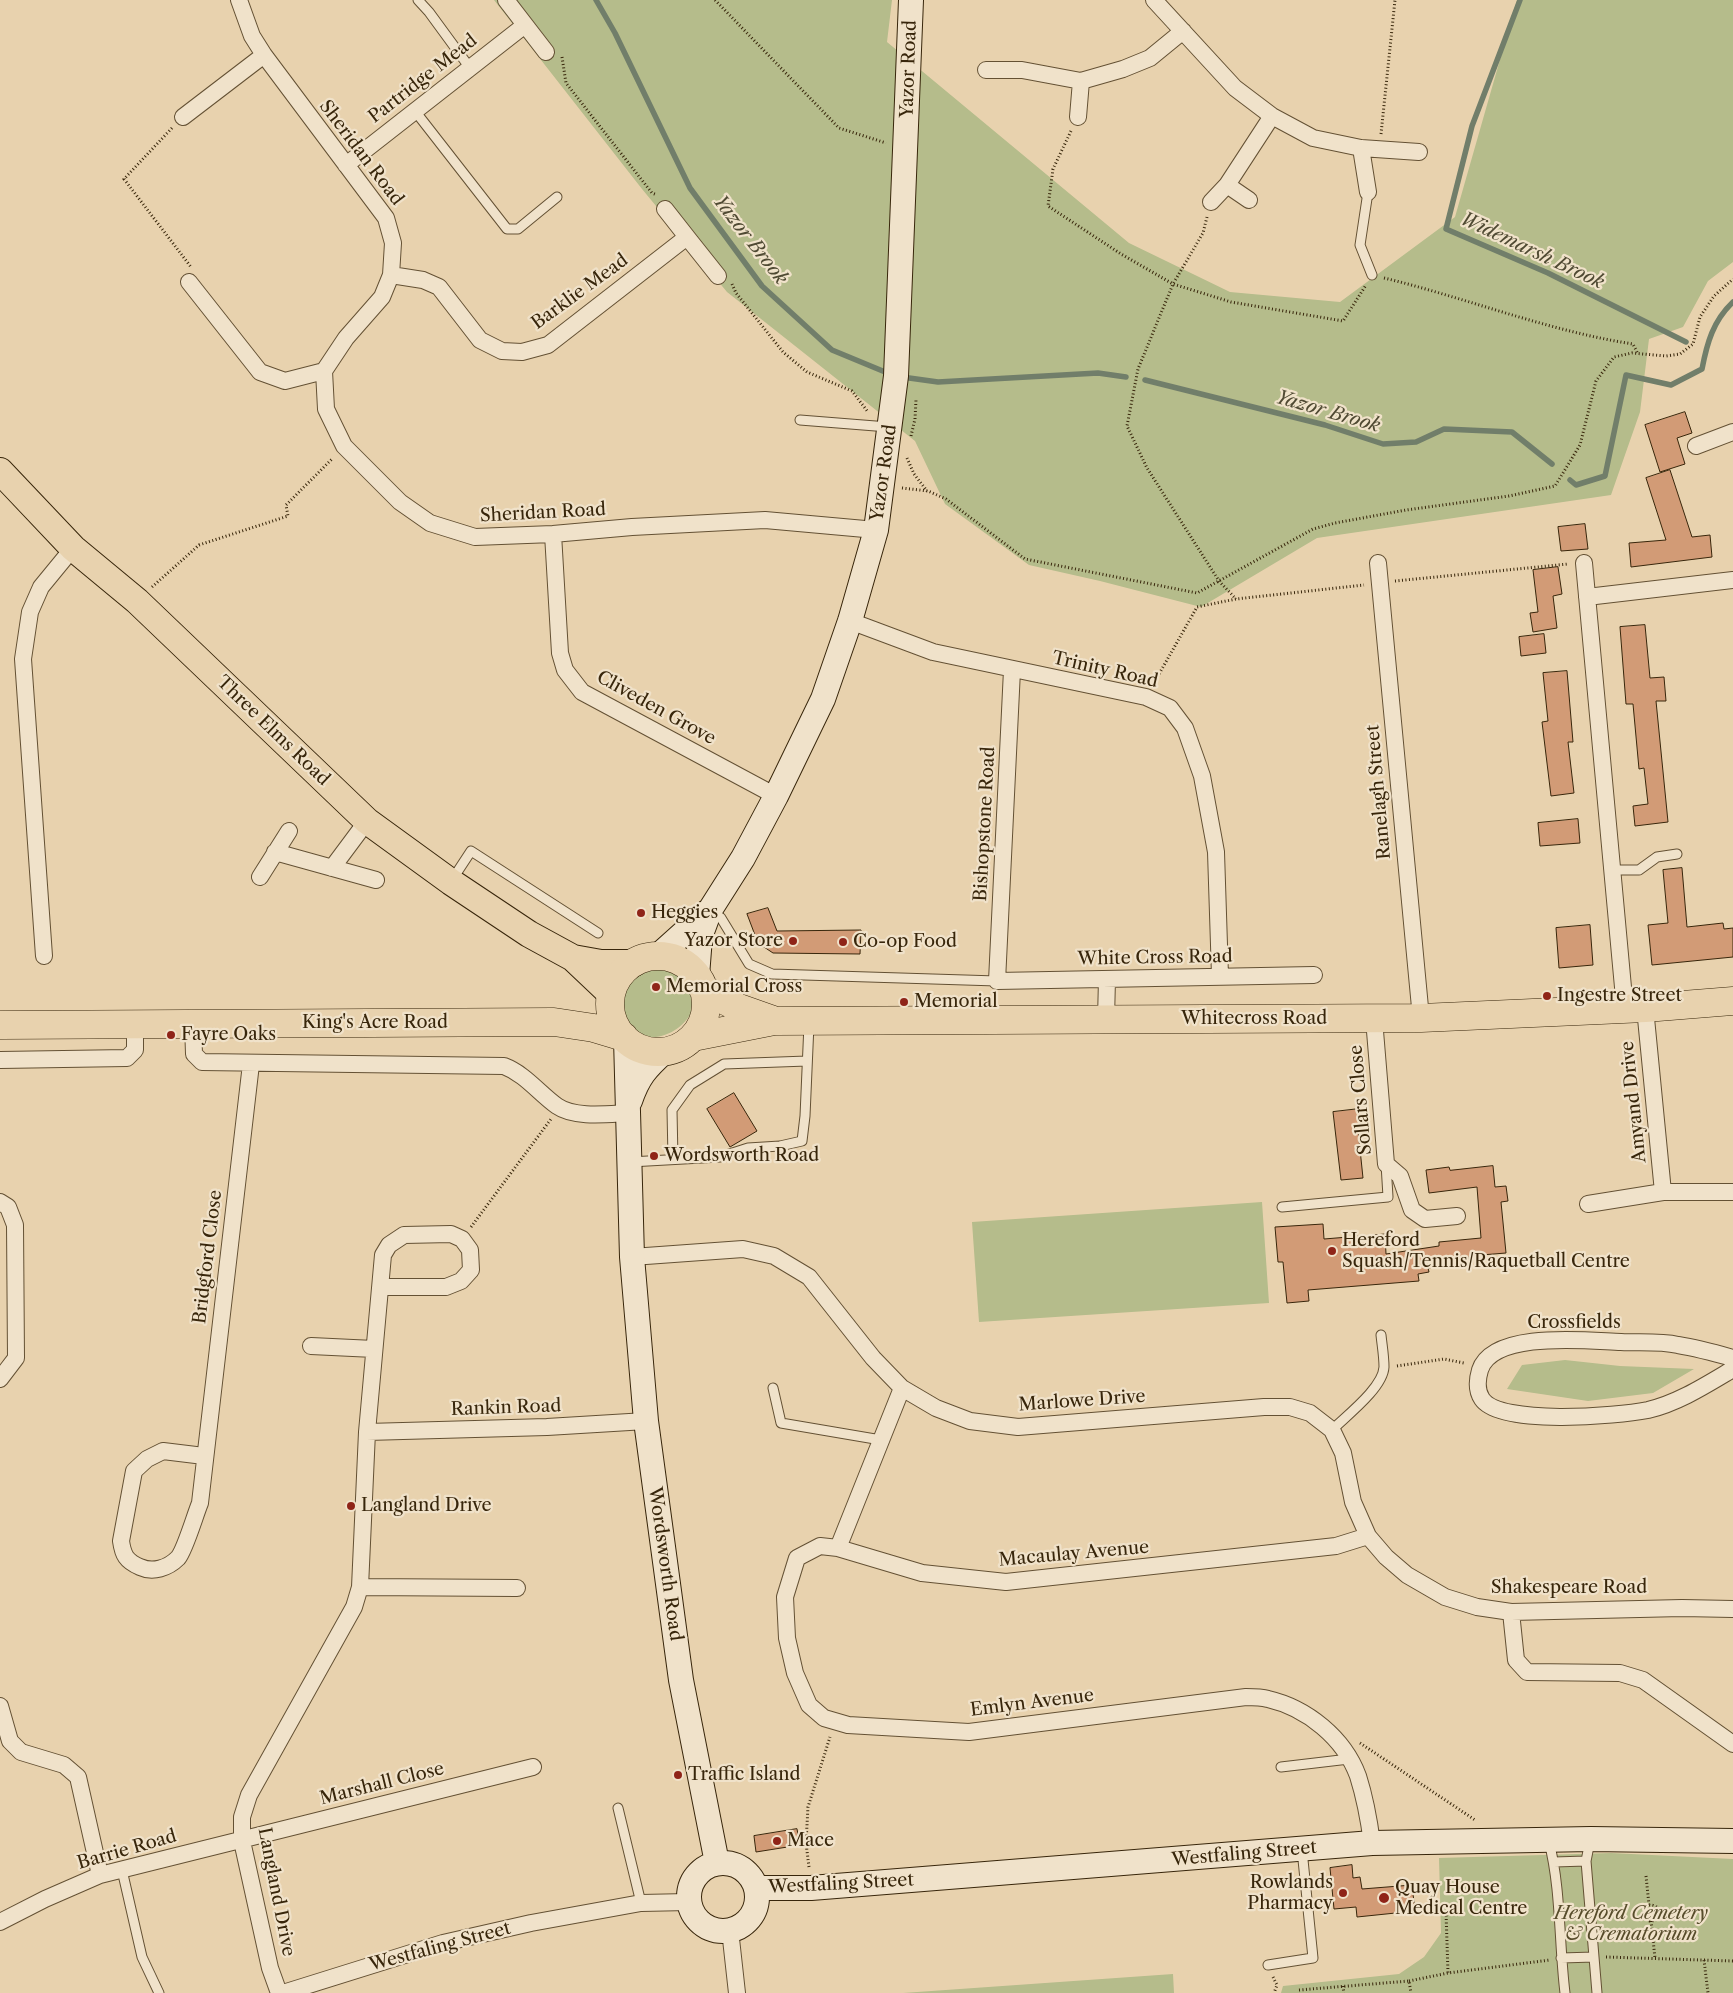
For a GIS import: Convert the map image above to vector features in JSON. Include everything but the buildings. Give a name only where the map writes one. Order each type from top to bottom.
[{"type":"highway","points":[[646,960],[680,961],[700,982],[706,1008],[704,1016],[701,1025],[693,1037],[679,1047],[665,1051],[648,1051],[638,1047],[625,1038],[613,1020],[611,997],[617,980],[623,971],[646,960]]},
{"type":"highway","name":"Whitecross Road","points":[[700,982],[739,1008],[774,1021]]},
{"type":"highway","name":"King's Acre Road","points":[[554,1022],[584,1014],[611,997]]},
{"type":"highway","name":"Whitecross Road","points":[[693,1037],[774,1021],[1374,1019],[1635,1008],[1733,1001]]},
{"type":"highway","name":"King's Acre Road","points":[[0,1024],[554,1022],[594,1028],[625,1038]]},
{"type":"main road","name":"Three Elms Road","points":[[0,471],[73,548],[137,601],[367,821],[451,882],[529,934],[573,958],[611,997]]},
{"type":"main road","name":"Three Elms Road","points":[[573,958],[601,963],[646,960]]},
{"type":"street","name":"Sheridan Road","points":[[239,0],[252,36],[264,55],[386,218],[393,243],[391,275],[382,297],[346,338],[324,372],[326,409],[344,446],[400,502],[430,523],[475,537],[553,534],[632,527],[765,520],[876,530]]},
{"type":"street","points":[[506,0],[525,25],[554,51]]},
{"type":"street","name":"Yazor Road","points":[[700,982],[700,937],[710,910],[743,858],[776,796],[823,699],[850,621],[876,530],[882,485],[884,426],[896,376],[912,0]]},
{"type":"street","points":[[1154,0],[1235,88],[1272,116],[1313,138],[1361,148],[1419,152]]},
{"type":"street","name":"Partridge Mead","points":[[346,165],[525,25]]},
{"type":"street","points":[[986,70],[1022,70],[1081,80],[1123,69],[1150,58],[1183,31]]},
{"type":"street","points":[[183,117],[264,55]]},
{"type":"street","points":[[1078,117],[1081,80]]},
{"type":"street","points":[[1211,202],[1227,186],[1272,116]]},
{"type":"street","points":[[1361,148],[1368,192]]},
{"type":"street","points":[[1227,186],[1249,200]]},
{"type":"street","points":[[662,202],[687,237],[724,276]]},
{"type":"street","name":"Barklie Mead","points":[[391,275],[423,280],[439,287],[480,340],[502,351],[522,352],[548,344],[687,237]]},
{"type":"street","points":[[189,282],[260,372],[285,381],[324,372]]},
{"type":"street","points":[[1696,446],[1733,432]]},
{"type":"street","name":"Cliveden Grove","points":[[553,534],[560,653],[565,670],[582,692],[776,796]]},
{"type":"street","points":[[44,956],[23,659],[30,612],[41,588],[73,548]]},
{"type":"street","name":"Ranelagh Street","points":[[1378,563],[1421,1018]]},
{"type":"street","points":[[1584,563],[1612,870],[1635,1008]]},
{"type":"street","points":[[1587,597],[1733,580]]},
{"type":"street","name":"Trinity Road","points":[[850,621],[933,652],[1146,697],[1170,708],[1185,728],[1202,776],[1216,852],[1220,976]]},
{"type":"street","name":"Bishopstone Road","points":[[997,981],[1012,670]]},
{"type":"street","points":[[332,868],[367,821]]},
{"type":"street","points":[[260,877],[289,831]]},
{"type":"street","points":[[276,852],[376,880]]},
{"type":"street","name":"Yazor Road","points":[[646,960],[710,910]]},
{"type":"street","name":"White Cross Road","points":[[997,981],[1314,975]]},
{"type":"street","points":[[1106,1019],[1107,978]]},
{"type":"street","name":"Amyand Drive","points":[[1635,1008],[1664,1192]]},
{"type":"street","name":"Sollars Close","points":[[1374,1019],[1386,1164],[1400,1176],[1412,1210],[1425,1219],[1457,1216]]},
{"type":"street","points":[[0,1060],[127,1058],[135,1050],[135,1024]]},
{"type":"street","points":[[193,1024],[194,1054],[202,1062],[504,1066],[514,1070],[559,1108],[580,1113],[602,1115],[627,1113]]},
{"type":"street","name":"Wordsworth Road","points":[[625,1038],[632,1258],[646,1421],[681,1680],[717,1863]]},
{"type":"street","name":"Wordsworth Road","points":[[627,1113],[636,1083],[646,1068],[665,1051]]},
{"type":"street","name":"Bridgford Close","points":[[204,1456],[163,1452],[147,1458],[134,1470],[121,1540],[122,1552],[132,1563],[144,1569],[160,1570],[179,1557],[200,1503],[251,1064]]},
{"type":"street","points":[[1588,1204],[1664,1192],[1733,1192]]},
{"type":"street","points":[[0,1202],[8,1207],[15,1225],[16,1348],[16,1358],[0,1379]]},
{"type":"street","name":"Langland Drive","points":[[279,1993],[270,1968],[242,1841],[242,1817],[249,1795],[354,1607],[360,1587],[367,1432],[374,1349],[382,1287],[383,1256],[389,1244],[404,1235],[451,1234],[462,1239]]},
{"type":"street","points":[[382,1287],[446,1287],[461,1280],[471,1270],[470,1250],[462,1239]]},
{"type":"street","name":"Marlowe Drive","points":[[632,1258],[743,1249],[774,1256],[809,1277],[873,1358],[902,1388],[936,1408],[970,1421],[1018,1427],[1264,1407],[1290,1407],[1310,1413],[1332,1430],[1343,1453],[1353,1502],[1368,1536]]},
{"type":"street","name":"Crossfields","points":[[1481,1367],[1491,1354],[1520,1342],[1554,1339],[1676,1344],[1733,1358]]},
{"type":"street","points":[[311,1346],[374,1349]]},
{"type":"street","points":[[1481,1367],[1476,1383],[1482,1399],[1494,1409],[1541,1416],[1597,1416],[1649,1410],[1692,1393],[1733,1369]]},
{"type":"street","points":[[838,1548],[902,1388]]},
{"type":"street","name":"Rankin Road","points":[[367,1432],[548,1427],[646,1421]]},
{"type":"street","name":"Macaulay Avenue","points":[[838,1548],[922,1573],[1006,1582],[1336,1546],[1368,1536]]},
{"type":"street","name":"Shakespeare Road","points":[[1368,1536],[1386,1557],[1406,1575],[1445,1598],[1477,1607],[1511,1612],[1682,1608],[1733,1609]]},
{"type":"street","name":"Emlyn Avenue","points":[[838,1548],[820,1546],[797,1558],[785,1597],[787,1638],[795,1673],[809,1705],[824,1718],[848,1725],[969,1732],[1246,1697],[1268,1699],[1309,1715],[1338,1742],[1357,1774],[1366,1806],[1372,1843]]},
{"type":"street","points":[[360,1587],[517,1588]]},
{"type":"street","points":[[1511,1612],[1516,1660],[1527,1672],[1620,1673],[1643,1680],[1733,1744]]},
{"type":"street","points":[[0,1706],[10,1741],[22,1752],[64,1765],[78,1777],[100,1875]]},
{"type":"street","name":"Marshall Close","points":[[242,1841],[533,1767]]},
{"type":"street","name":"Westfaling Street","points":[[757,1888],[811,1888],[1372,1843],[1505,1840],[1551,1850],[1588,1850],[1733,1841]]},
{"type":"street","name":"Barrie Road","points":[[0,1922],[45,1899],[100,1875],[242,1841]]},
{"type":"street","points":[[717,1863],[702,1870],[694,1879],[689,1890],[688,1902],[696,1918],[704,1926],[724,1932],[730,1930],[737,1993]]},
{"type":"street","name":"Westfaling Street","points":[[717,1863],[730,1863],[742,1868],[750,1876],[757,1888],[758,1900],[754,1912],[747,1922],[730,1930]]},
{"type":"street","name":"Westfaling Street","points":[[283,1993],[443,1943],[531,1923],[641,1903],[688,1902]]},
{"type":"lane","points":[[418,0],[470,68]]},
{"type":"lane","points":[[415,111],[506,229],[518,229],[557,197]]},
{"type":"lane","points":[[1368,192],[1360,245],[1372,275]]},
{"type":"lane","points":[[800,420],[884,426]]},
{"type":"lane","points":[[451,882],[472,851],[598,932]]},
{"type":"lane","points":[[1612,870],[1639,870],[1657,857],[1677,854]]},
{"type":"lane","points":[[710,910],[721,918],[749,964],[772,974],[997,981]]},
{"type":"lane","points":[[628,1162],[720,1157],[748,1148],[780,1146],[802,1141],[805,1116],[809,1021]]},
{"type":"lane","points":[[673,1159],[672,1110],[690,1085],[724,1064],[807,1061]]},
{"type":"lane","points":[[1282,1207],[1388,1197],[1386,1164]]},
{"type":"lane","points":[[1332,1430],[1365,1398],[1381,1378],[1384,1368],[1381,1335]]},
{"type":"lane","points":[[773,1388],[781,1423],[881,1440]]},
{"type":"lane","points":[[1281,1767],[1349,1759]]},
{"type":"lane","points":[[618,1808],[641,1903]]},
{"type":"lane","points":[[1268,1965],[1313,1958],[1302,1850]]},
{"type":"lane","points":[[1551,1850],[1560,1958],[1565,1993]]},
{"type":"lane","points":[[1588,1850],[1597,1993]]},
{"type":"lane","points":[[122,1870],[142,1957],[159,1993]]},
{"type":"lane","points":[[1560,1958],[1594,1957]]},
{"type":"path","points":[[715,0],[839,128],[906,150]]},
{"type":"path","points":[[1379,149],[1395,0]]},
{"type":"path","points":[[554,51],[566,82],[652,193],[662,202]]},
{"type":"path","points":[[183,117],[124,178],[192,268],[189,282]]},
{"type":"path","points":[[1078,117],[1053,169],[1048,206],[1121,254],[1174,284],[1231,302],[1343,321],[1372,275],[1422,287],[1600,339],[1633,344],[1638,354]]},
{"type":"path","points":[[1211,202],[1203,233],[1174,284],[1138,369],[1127,426],[1147,468],[1219,581],[1236,599]]},
{"type":"path","points":[[724,276],[783,352],[807,372],[852,392],[884,426]]},
{"type":"path","points":[[882,485],[928,491],[946,499],[1025,559],[1197,593],[1313,529],[1335,522],[1397,511],[1509,496],[1555,486],[1580,445],[1596,381],[1614,357],[1638,354],[1666,356],[1680,354],[1693,344],[1700,316],[1714,296],[1733,278]]},
{"type":"path","points":[[137,601],[199,545],[288,516],[286,505],[344,446]]},
{"type":"path","points":[[906,457],[914,474],[928,491]]},
{"type":"path","points":[[1146,697],[1197,607],[1236,599],[1584,563]]},
{"type":"path","points":[[462,1239],[559,1108]]},
{"type":"path","points":[[1384,1368],[1444,1359],[1481,1367]]},
{"type":"path","points":[[811,1888],[806,1843],[808,1807],[835,1721]]},
{"type":"path","points":[[1356,1741],[1505,1840]]},
{"type":"path","points":[[1646,1876],[1649,1905]]},
{"type":"path","points":[[1649,1905],[1654,1906],[1658,1912],[1656,1919],[1651,1921],[1644,1918],[1642,1913],[1644,1908],[1649,1905]]},
{"type":"path","points":[[1446,1912],[1448,1973]]},
{"type":"path","points":[[1651,1921],[1656,1958]]},
{"type":"path","points":[[1594,1957],[1733,1961]]},
{"type":"path","points":[[1299,1990],[1409,1982],[1448,1973],[1560,1958]]},
{"type":"path","points":[[1704,1960],[1708,1993]]},
{"type":"path","points":[[1409,1982],[1410,1993]]},
{"type":"path","points":[[1343,1986],[1344,1993]]},
{"type":"green space","points":[[494,0],[892,0],[887,42],[1129,243],[1230,292],[1340,302],[1455,217],[1517,0],[1733,0],[1733,262],[1708,281],[1683,327],[1649,339],[1640,412],[1611,495],[1317,538],[1201,607],[1029,565],[945,504],[915,441],[727,292],[642,189]]},
{"type":"green space","points":[[664,968],[685,978],[694,992],[694,1006],[687,1020],[674,1031],[659,1036],[643,1036],[629,1026],[624,1018],[622,1002],[624,994],[634,980],[641,975],[651,970]]},
{"type":"green space","points":[[1262,1202],[1269,1303],[979,1322],[972,1222]]},
{"type":"green space","points":[[1565,1360],[1620,1366],[1694,1369],[1653,1393],[1588,1401],[1507,1389],[1522,1365]]},
{"type":"green space","name":"Hereford Cemetery & Crematorium","points":[[1611,1853],[1733,1859],[1733,1993],[1281,1993],[1283,1986],[1399,1974],[1424,1957],[1441,1933],[1439,1858]]},
{"type":"green space","points":[[1173,1974],[1174,1993],[903,1993]]},
{"type":"waterway","name":"Yazor Brook","points":[[596,0],[615,33],[690,188],[762,286],[832,350],[890,374]]},
{"type":"waterway","name":"Widemarsh Brook","points":[[1520,0],[1472,126],[1446,229],[1548,273],[1686,342]]},
{"type":"waterway","name":"Yazor Brook","points":[[1570,480],[1576,485],[1605,476],[1626,375],[1671,385],[1702,369],[1712,333],[1720,317],[1733,302]]},
{"type":"waterway","name":"Yazor Brook","points":[[902,377],[938,382],[1098,373],[1126,377]]},
{"type":"waterway","name":"Yazor Brook","points":[[1145,380],[1325,425],[1383,444],[1416,442],[1444,429],[1512,432],[1552,464]]},
{"type":"place","name":"Heggies","points":[[641,913]]},
{"type":"place","name":"Yazor Store","points":[[793,941]]},
{"type":"place","name":"Co-op Food","points":[[843,942]]},
{"type":"place","name":"Memorial Cross","points":[[656,987]]},
{"type":"place","name":"Ingestre Street","points":[[1547,996]]},
{"type":"place","name":"Memorial","points":[[904,1002]]},
{"type":"place","name":"Fayre Oaks","points":[[171,1035]]},
{"type":"place","name":"Wordsworth Road","points":[[654,1156]]},
{"type":"place","name":"Hereford Squash/Tennis/Raquetball Centre","points":[[1332,1251]]},
{"type":"place","name":"Langland Drive","points":[[351,1506]]},
{"type":"place","name":"Traffic Island","points":[[678,1775]]},
{"type":"place","name":"Mace","points":[[777,1841]]},
{"type":"place","name":"Rowlands Pharmacy","points":[[1343,1893]]},
{"type":"place","name":"Quay House Medical Centre","points":[[1384,1898]]}]
